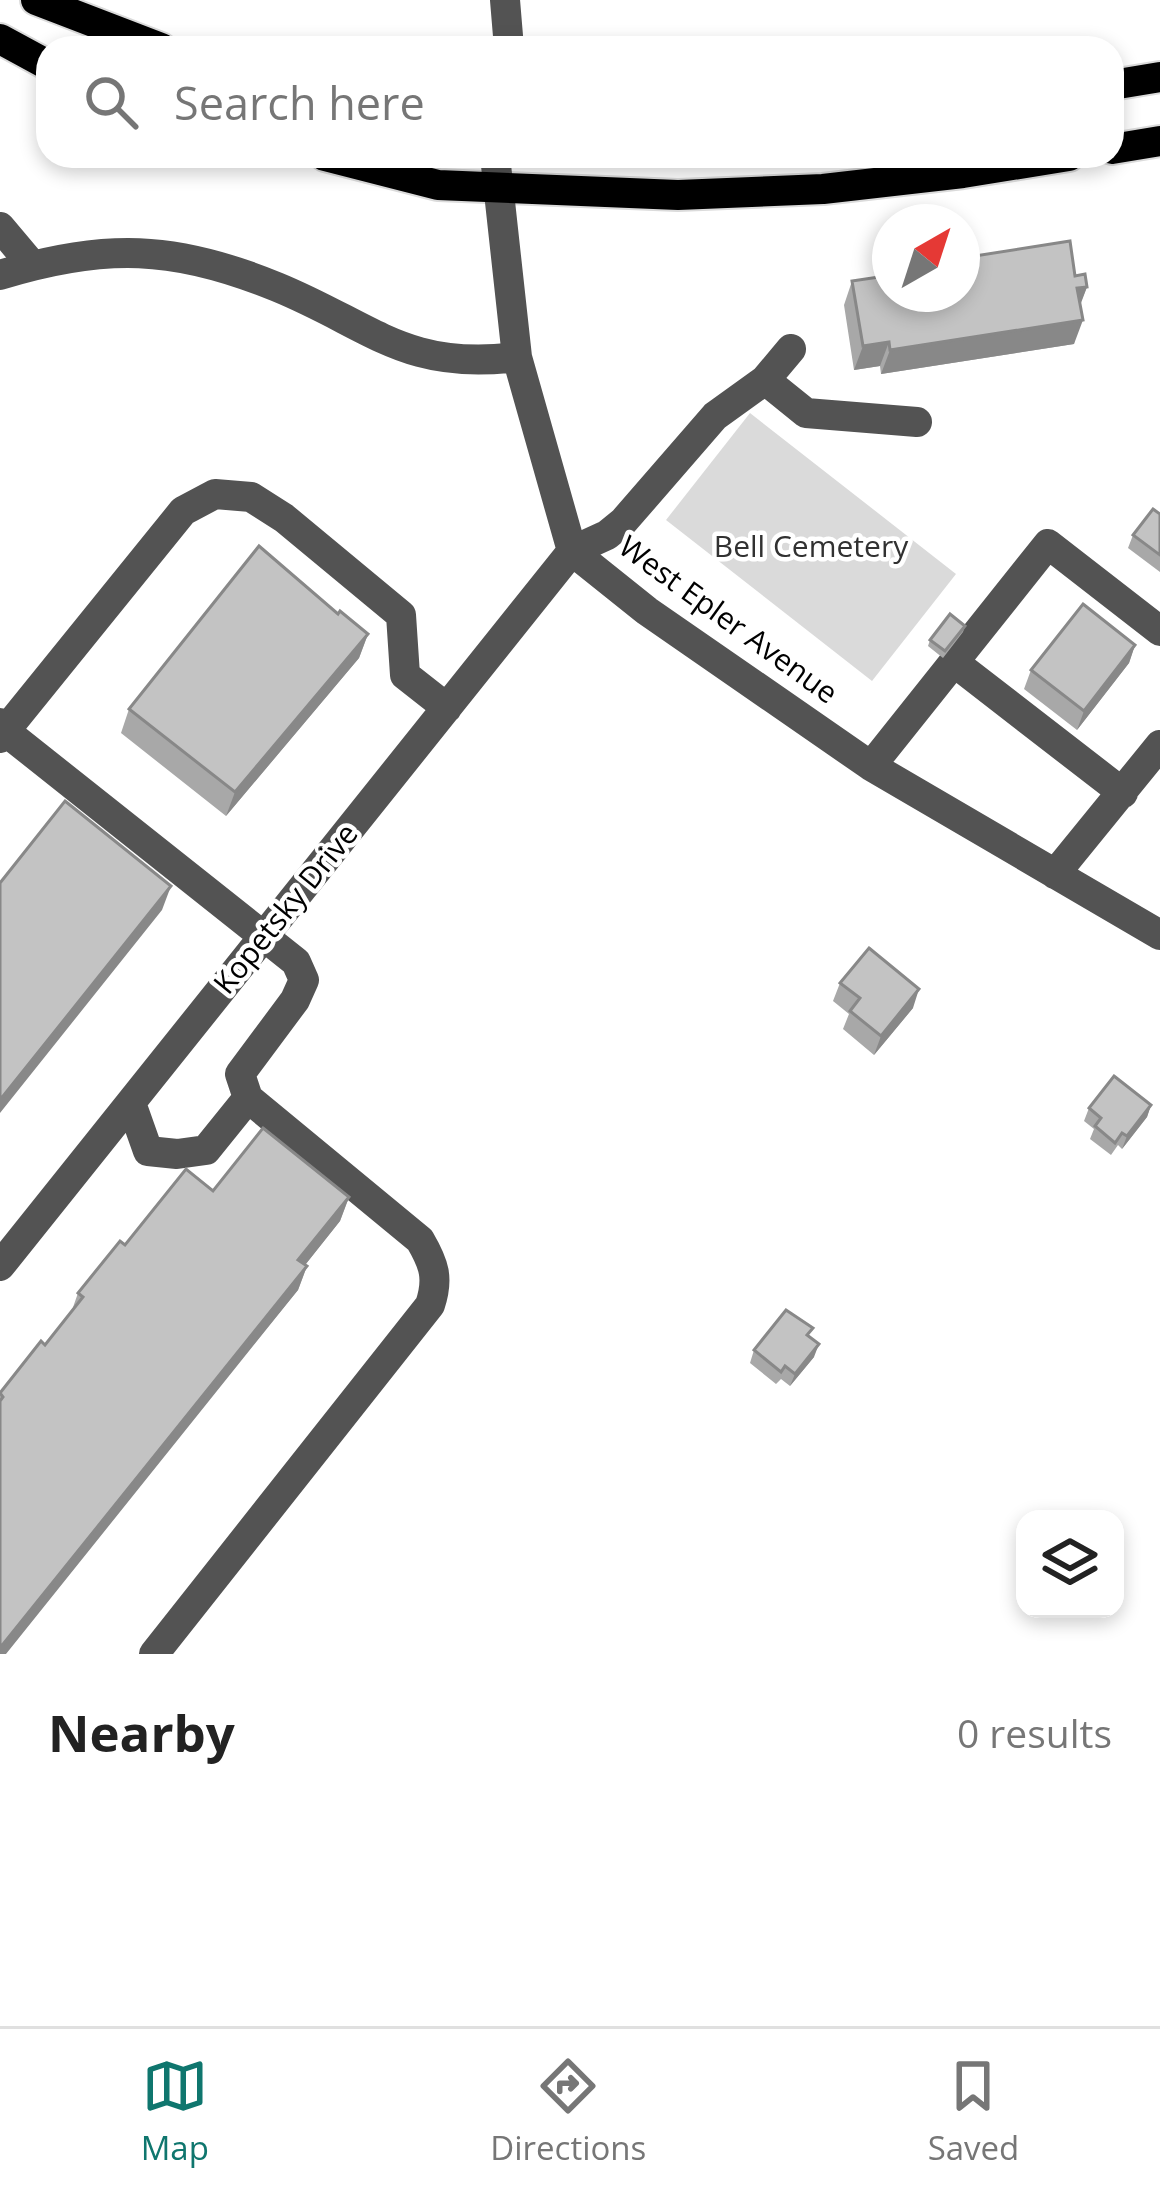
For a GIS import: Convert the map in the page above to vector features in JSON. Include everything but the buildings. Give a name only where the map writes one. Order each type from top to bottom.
[{"type":"main road","points":[[36,0],[130,36]]},
{"type":"main road","points":[[0,39],[36,58]]},
{"type":"main road","points":[[1124,83],[1160,76]]},
{"type":"main road","points":[[1124,147],[1160,141]]},
{"type":"main road","points":[[372,168],[438,185],[677,195],[823,189],[994,168]]},
{"type":"street","points":[[505,0],[508,36]]},
{"type":"street","name":"West Epler Avenue","points":[[496,168],[517,357],[572,550],[647,610],[871,766],[1160,935]]},
{"type":"street","points":[[0,227],[32,265]]},
{"type":"street","points":[[0,274],[87,253],[163,254],[277,287],[389,344],[434,358],[476,362],[517,357]]},
{"type":"street","points":[[572,550],[607,535],[623,522],[716,416],[765,380],[791,349]]},
{"type":"street","points":[[765,380],[806,413],[917,422]]},
{"type":"street","points":[[154,1654],[430,1305],[437,1284],[434,1263],[420,1240],[248,1098],[240,1075],[295,1000],[304,980],[296,962],[2,731],[183,511],[215,494],[251,497],[284,518],[400,615],[406,675],[446,708]]},
{"type":"street","points":[[871,766],[1048,544],[1160,631]]},
{"type":"street","name":"Kopetsky Drive","points":[[0,1266],[572,550]]},
{"type":"street","points":[[955,663],[1123,794]]},
{"type":"street","points":[[1055,874],[1160,745]]},
{"type":"street","points":[[131,1102],[148,1151],[177,1154],[206,1150],[248,1098]]},
{"type":"green space","name":"Bell Cemetery","points":[[750,413],[956,574],[872,681],[666,520]]}]
